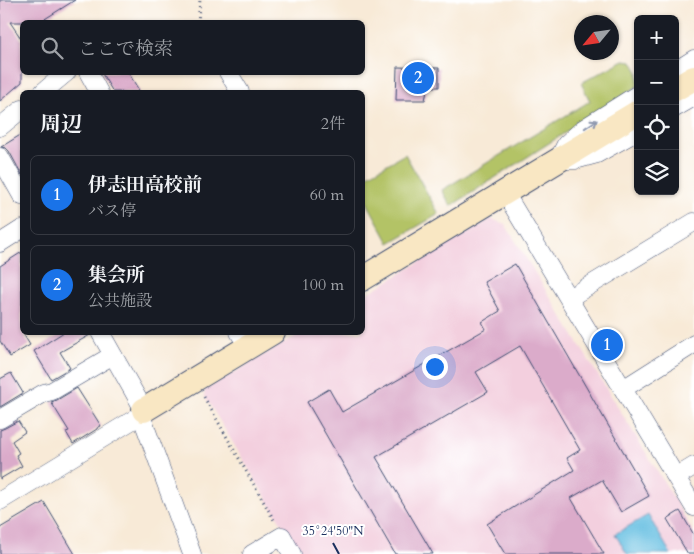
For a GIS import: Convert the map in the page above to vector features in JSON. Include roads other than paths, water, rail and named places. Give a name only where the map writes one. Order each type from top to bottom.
[{"type":"street","points":[[679,69],[694,60]]},
{"type":"street","points":[[46,90],[64,75]]},
{"type":"street","points":[[90,75],[98,90]]},
{"type":"street","points":[[230,75],[239,90]]},
{"type":"street","points":[[679,87],[694,78]]},
{"type":"street","points":[[558,160],[566,144],[584,128],[634,97]]},
{"type":"street","points":[[679,106],[694,97]]},
{"type":"street","points":[[0,127],[20,111]]},
{"type":"street","points":[[365,277],[634,114]]},
{"type":"street","points":[[558,160],[575,160],[597,154],[634,133]]},
{"type":"street","points":[[0,158],[20,193]]},
{"type":"street","points":[[505,193],[694,506]]},
{"type":"street","points":[[569,298],[694,222]]},
{"type":"street","points":[[0,243],[20,230]]},
{"type":"street","points":[[102,335],[143,412],[192,554]]},
{"type":"street","points":[[0,501],[194,380],[244,340],[262,335]]},
{"type":"street","points":[[623,389],[694,344]]},
{"type":"street","points":[[0,419],[113,355]]},
{"type":"street","points":[[676,477],[694,466]]},
{"type":"street","points":[[252,554],[282,536],[292,554]]},
{"type":"water","points":[[648,515],[671,554],[627,554],[615,534]]},
{"type":"place","name":"集会所","points":[[418,78]]},
{"type":"place","name":"伊志田高校前","points":[[607,345]]}]
